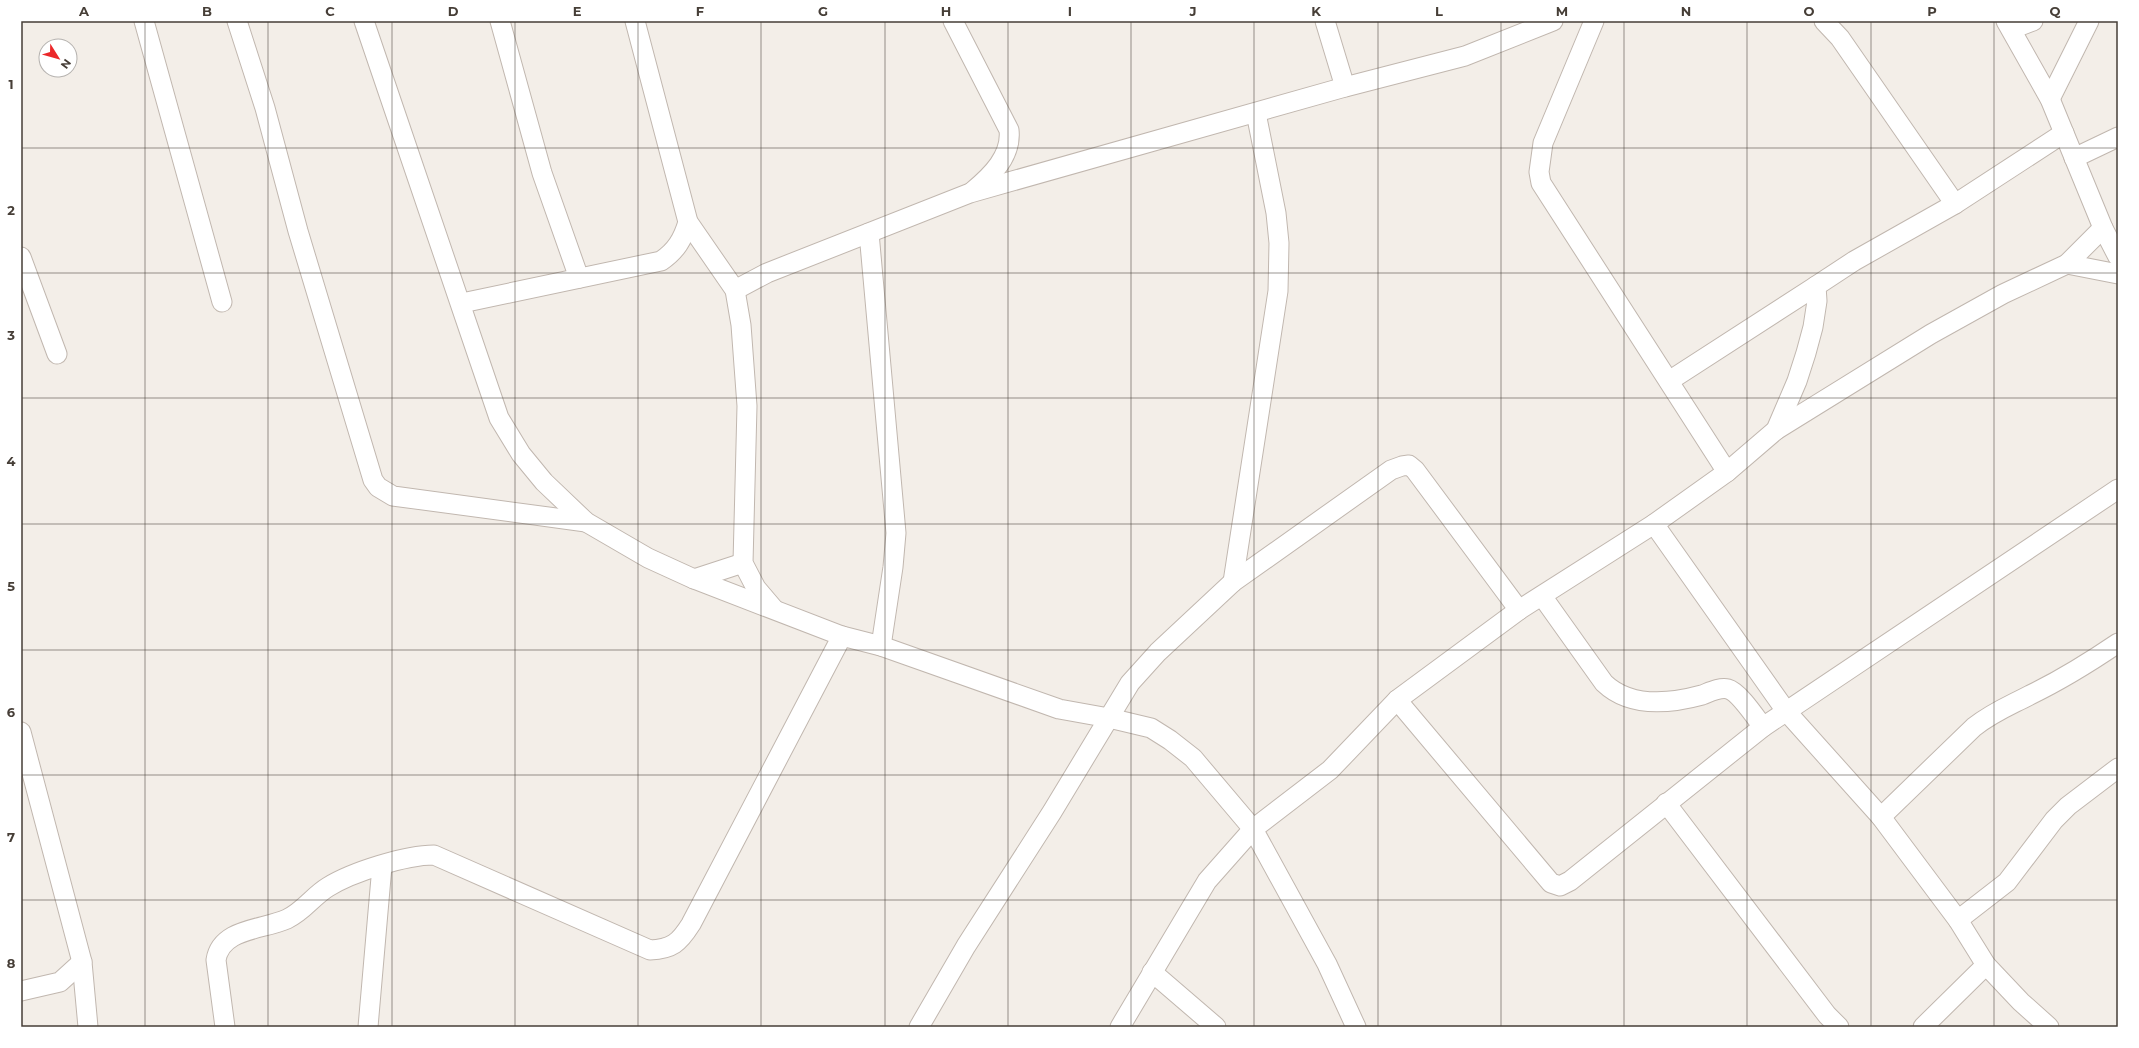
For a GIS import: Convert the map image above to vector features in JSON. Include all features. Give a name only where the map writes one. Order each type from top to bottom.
[{"type":"street","points":[[144,21],[222,302]]},
{"type":"street","points":[[237,21],[265,108],[298,231],[373,480],[378,487],[393,496],[586,522]]},
{"type":"street","points":[[364,21],[462,303],[499,418],[521,454],[544,482],[586,522],[648,558],[694,579],[842,636],[880,646],[1059,709],[1109,718],[1151,728],[1170,740],[1193,758],[1253,829],[1327,964],[1356,1027]]},
{"type":"street","points":[[500,21],[542,173],[579,278]]},
{"type":"street","points":[[635,21],[688,222],[735,290],[741,325],[746,406],[743,562],[756,588],[774,609]]},
{"type":"street","points":[[953,21],[1009,130],[1010,138],[1000,164],[988,179],[970,193]]},
{"type":"street","points":[[1325,21],[1345,87]]},
{"type":"street","points":[[735,290],[767,273],[970,193],[1345,87],[1465,56],[1554,21]]},
{"type":"street","points":[[1594,21],[1543,143],[1539,172],[1545,190],[1727,472]]},
{"type":"street","points":[[1824,21],[1840,38],[1955,204]]},
{"type":"street","points":[[2033,21],[2009,25],[2050,99],[2103,228],[2118,257]]},
{"type":"street","points":[[2050,99],[2089,21]]},
{"type":"street","points":[[1233,582],[1278,291],[1279,243],[1276,213],[1256,113]]},
{"type":"street","points":[[1668,382],[1854,261],[1955,204],[2064,133]]},
{"type":"street","points":[[2074,158],[2118,137]]},
{"type":"street","points":[[462,303],[661,261],[677,247],[684,235],[688,222]]},
{"type":"street","points":[[1120,1027],[1207,881],[1253,829],[1330,770],[1397,700],[1519,610],[1654,524],[1727,472],[1776,430],[1931,334],[2003,294],[2067,264],[2103,228]]},
{"type":"street","points":[[869,233],[896,533],[893,567],[880,646]]},
{"type":"street","points":[[21,257],[57,354]]},
{"type":"street","points":[[2067,264],[2118,274]]},
{"type":"street","points":[[1776,430],[1797,381],[1806,353],[1814,321],[1817,301],[1816,286]]},
{"type":"street","points":[[919,1027],[966,946],[1052,812],[1130,683],[1158,652],[1233,582],[1391,470],[1409,465],[1415,470],[1519,610]]},
{"type":"street","points":[[1397,700],[1550,883],[1560,886],[1570,881],[1763,727],[2118,489]]},
{"type":"street","points":[[1654,524],[1786,711],[1810,735],[1881,817],[1958,920],[1986,965],[2021,1002],[2049,1027]]},
{"type":"street","points":[[694,579],[743,562]]},
{"type":"street","points":[[1542,596],[1604,683],[1612,691],[1622,697],[1636,700],[1671,702],[1719,690],[1729,689],[1737,695],[1763,727]]},
{"type":"street","points":[[225,1027],[216,960],[218,951],[223,944],[240,933],[263,928],[288,919],[306,908],[326,888],[352,874],[410,857],[434,855],[650,950],[672,946],[682,938],[691,924],[842,636]]},
{"type":"street","points":[[1881,817],[1974,727],[1990,714],[2029,696],[2089,663],[2118,643]]},
{"type":"street","points":[[21,732],[82,962],[88,1027]]},
{"type":"street","points":[[1958,920],[2007,882],[2054,820],[2068,806],[2118,768]]},
{"type":"street","points":[[1666,803],[1827,1015],[1839,1027]]},
{"type":"street","points":[[368,1027],[382,866]]},
{"type":"street","points":[[21,991],[60,982],[82,962]]},
{"type":"street","points":[[1923,1027],[1986,965]]},
{"type":"street","points":[[1152,972],[1216,1027]]},
{"type":"street","points":[[60,982],[86,994]]}]
